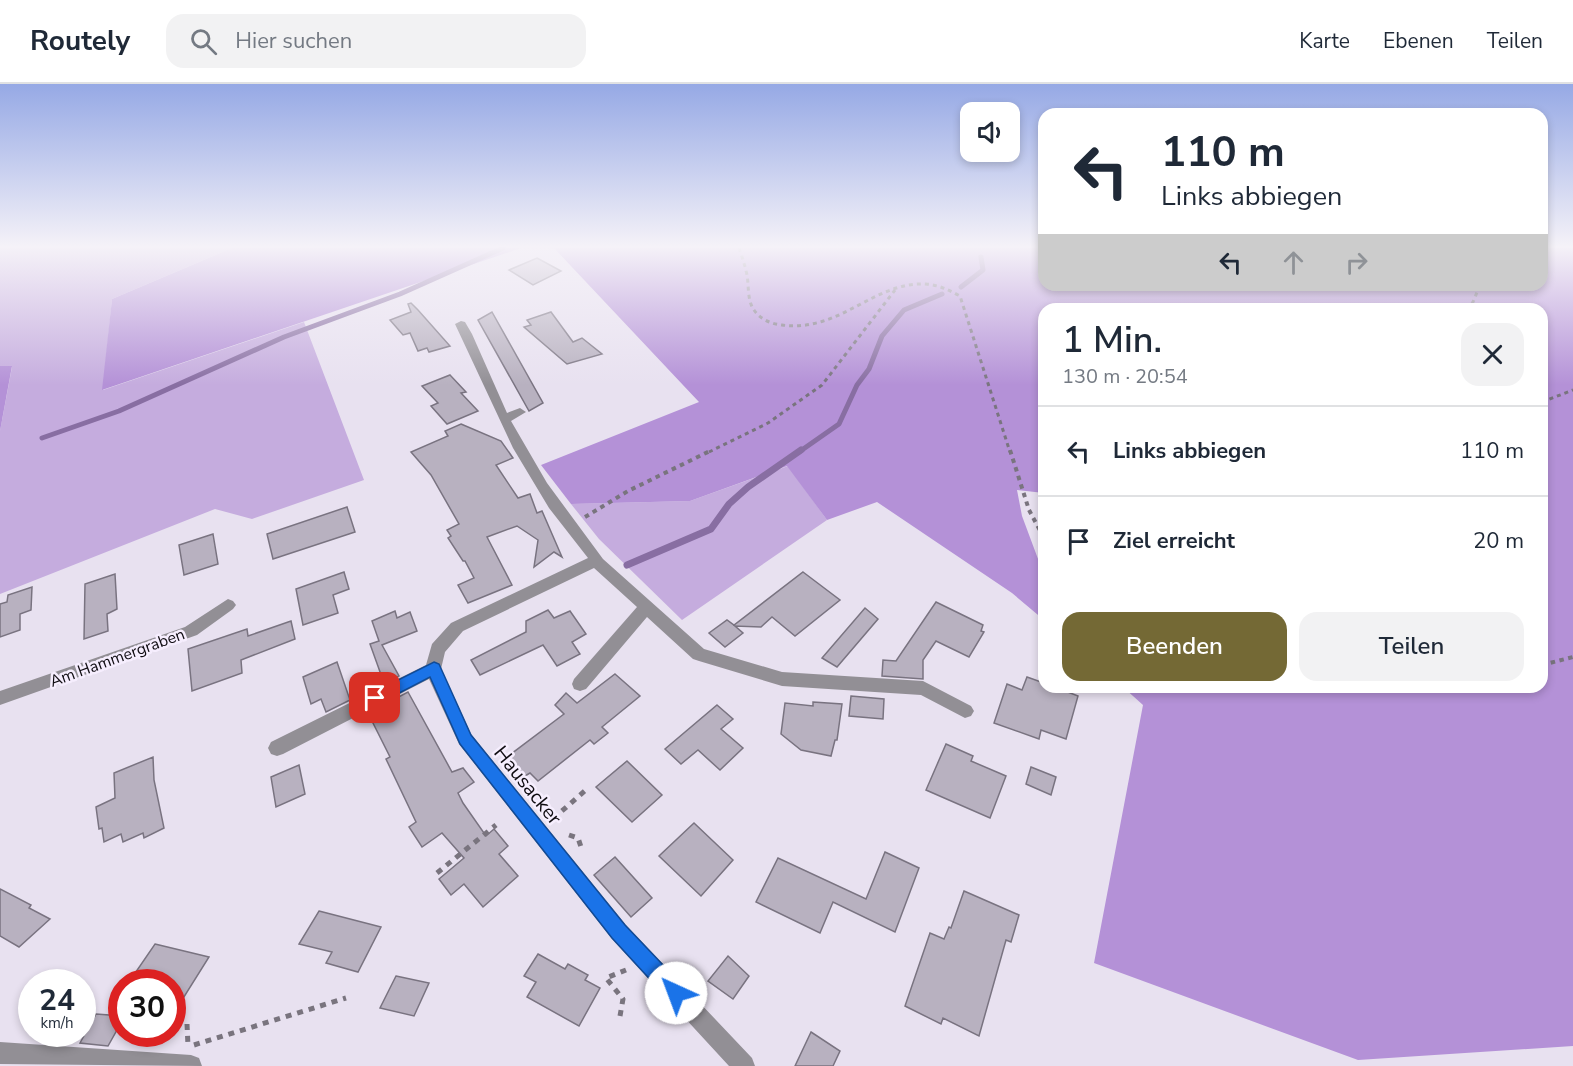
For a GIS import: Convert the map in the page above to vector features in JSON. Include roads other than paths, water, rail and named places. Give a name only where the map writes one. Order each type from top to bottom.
[{"type":"street","points":[[461,324],[504,420],[541,486],[571,529],[595,556],[596,561],[699,654],[782,679],[923,688],[965,711]]},
{"type":"street","points":[[504,420],[520,412]]},
{"type":"street","points":[[277,748],[434,669],[438,650],[457,627],[596,561]]},
{"type":"street","name":"Am Hammergraben","points":[[0,698],[190,631],[228,605]]},
{"type":"street","points":[[580,684],[647,606]]},
{"type":"street","name":"Hausacker","points":[[434,669],[465,740],[619,932],[744,1066]]},
{"type":"street","points":[[0,1053],[189,1057]]},
{"type":"waterway","points":[[42,438],[119,411],[284,337],[400,294]]},
{"type":"waterway","points":[[799,452],[839,424],[857,385],[869,369],[882,336],[904,310],[942,294]]},
{"type":"waterway","points":[[627,565],[711,529],[729,504],[748,487],[801,450]]}]
